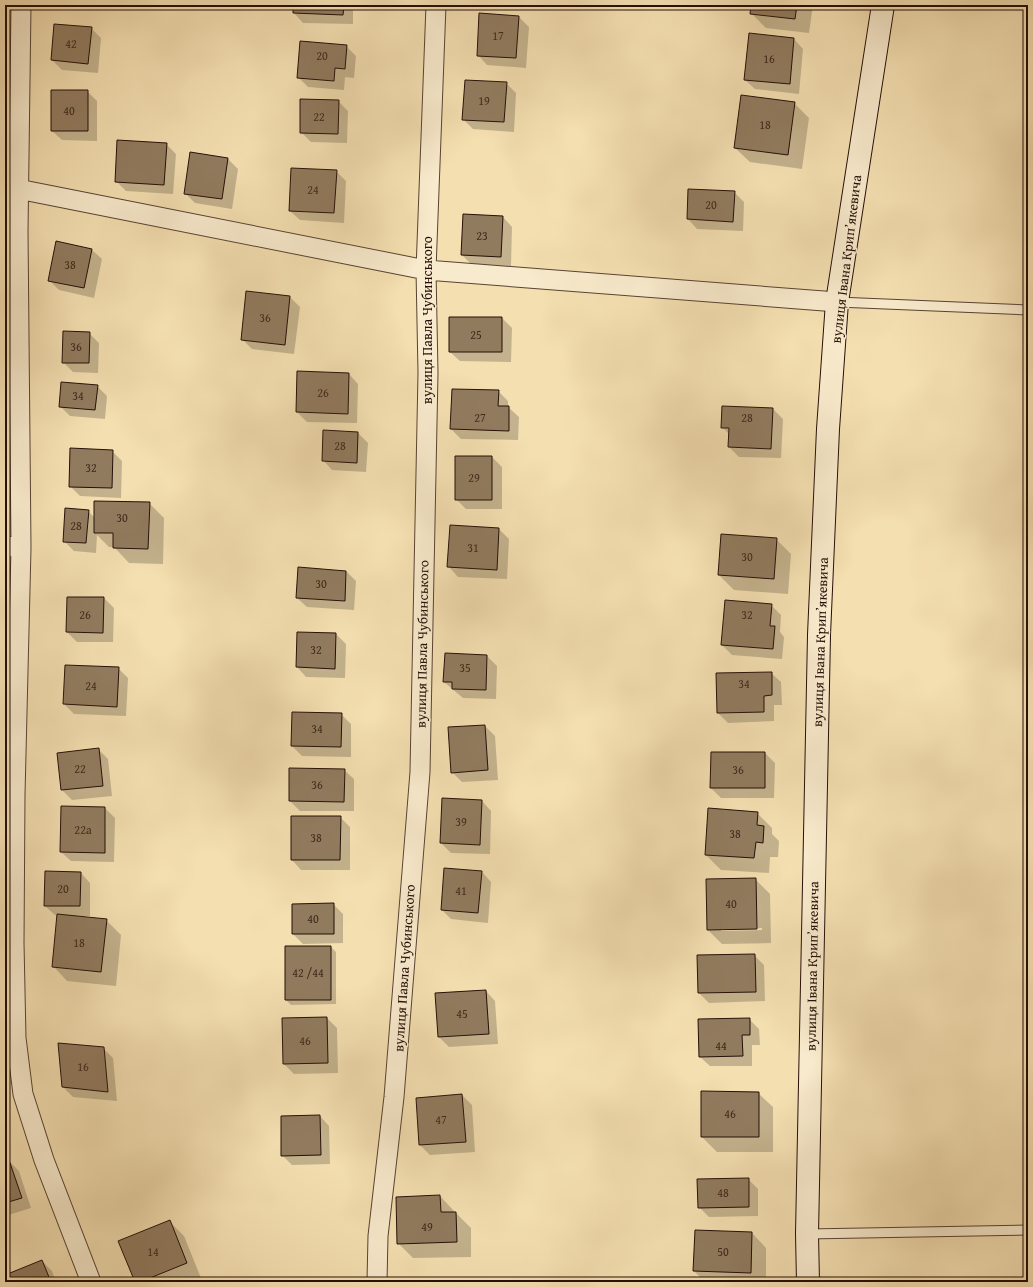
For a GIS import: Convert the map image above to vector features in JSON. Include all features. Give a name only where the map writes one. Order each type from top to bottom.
[{"type":"street","points":[[21,5],[18,189],[11,230],[13,547],[10,794],[14,943],[11,1037],[23,1094],[44,1160],[91,1282]]},
{"type":"street","name":"вулиця Павла Чубинського","points":[[376,1282],[378,1236],[394,1097],[420,772],[428,373],[426,270],[436,5]]},
{"type":"street","name":"вулиця Івана Крипʼякевича","points":[[808,1282],[807,1234],[819,635],[828,429],[837,302],[883,5]]},
{"type":"street","points":[[18,189],[426,270],[837,302]]},
{"type":"lane","points":[[837,302],[1028,310]]},
{"type":"lane","points":[[807,1234],[1028,1230]]},
{"type":"building","points":[[293,5],[344,5],[343,15],[293,13]]},
{"type":"building","points":[[751,5],[797,5],[795,19],[750,14]]},
{"type":"building","points":[[479,13],[519,16],[516,58],[477,56]]},
{"type":"building","points":[[54,24],[92,27],[88,64],[51,60]]},
{"type":"building","points":[[749,33],[794,38],[790,84],[744,80]]},
{"type":"building","points":[[300,41],[347,45],[345,69],[335,68],[334,81],[297,78]]},
{"type":"building","points":[[465,80],[507,82],[504,122],[462,120]]},
{"type":"building","points":[[51,90],[88,90],[88,131],[51,131]]},
{"type":"building","points":[[741,95],[795,102],[788,155],[734,148]]},
{"type":"building","points":[[300,99],[339,100],[338,134],[300,133]]},
{"type":"building","points":[[117,140],[167,143],[164,185],[115,182]]},
{"type":"building","points":[[190,152],[228,158],[222,199],[184,194]]},
{"type":"building","points":[[291,168],[337,170],[334,213],[289,211]]},
{"type":"building","points":[[688,189],[735,191],[733,222],[687,219]]},
{"type":"building","points":[[463,214],[503,216],[501,257],[461,255]]},
{"type":"building","points":[[56,241],[92,249],[84,288],[48,281]]},
{"type":"building","points":[[246,291],[290,296],[285,345],[241,340]]},
{"type":"building","points":[[449,317],[502,317],[502,352],[449,352]]},
{"type":"building","points":[[63,331],[90,332],[89,363],[62,363]]},
{"type":"building","points":[[297,371],[349,373],[348,414],[296,412]]},
{"type":"building","points":[[61,382],[98,385],[95,410],[59,407]]},
{"type":"building","points":[[452,389],[499,390],[498,406],[509,406],[509,431],[450,429]]},
{"type":"building","points":[[722,406],[773,408],[771,449],[728,447],[729,428],[721,428]]},
{"type":"building","points":[[323,430],[358,432],[357,463],[322,461]]},
{"type":"building","points":[[70,448],[113,450],[112,488],[69,487]]},
{"type":"building","points":[[455,456],[492,456],[492,500],[455,500]]},
{"type":"building","points":[[94,501],[150,502],[148,549],[113,548],[113,533],[94,533]]},
{"type":"building","points":[[65,508],[89,510],[86,543],[63,542]]},
{"type":"building","points":[[450,525],[499,528],[497,570],[447,567]]},
{"type":"building","points":[[721,534],[777,538],[774,579],[718,575]]},
{"type":"building","points":[[298,567],[346,571],[345,601],[296,598]]},
{"type":"building","points":[[67,597],[104,597],[103,633],[66,632]]},
{"type":"building","points":[[725,600],[772,604],[770,626],[775,626],[773,649],[721,645]]},
{"type":"building","points":[[297,632],[336,633],[335,669],[296,667]]},
{"type":"building","points":[[445,653],[487,655],[486,690],[452,689],[452,682],[443,682]]},
{"type":"building","points":[[65,665],[119,667],[117,707],[63,704]]},
{"type":"building","points":[[772,672],[772,695],[764,696],[764,712],[717,713],[716,673]]},
{"type":"building","points":[[292,712],[342,713],[341,747],[291,746]]},
{"type":"building","points":[[485,725],[488,770],[451,773],[448,727]]},
{"type":"building","points":[[99,748],[103,786],[61,790],[57,753]]},
{"type":"building","points":[[711,752],[765,752],[765,788],[710,788]]},
{"type":"building","points":[[289,768],[345,769],[344,802],[289,801]]},
{"type":"building","points":[[442,798],[482,800],[480,845],[440,843]]},
{"type":"building","points":[[61,806],[105,807],[105,853],[60,852]]},
{"type":"building","points":[[708,808],[758,812],[757,825],[764,826],[763,843],[756,842],[754,858],[705,855]]},
{"type":"building","points":[[291,816],[341,816],[340,860],[291,860]]},
{"type":"building","points":[[444,868],[482,871],[478,913],[441,910]]},
{"type":"building","points":[[45,871],[81,872],[80,906],[44,906]]},
{"type":"building","points":[[756,878],[757,929],[707,930],[706,879]]},
{"type":"building","points":[[334,903],[334,934],[292,934],[292,904]]},
{"type":"building","points":[[57,914],[107,919],[101,972],[52,967]]},
{"type":"building","points":[[285,946],[331,946],[331,1000],[285,1000]]},
{"type":"building","points":[[755,954],[756,992],[698,993],[697,955]]},
{"type":"building","points":[[486,990],[489,1034],[438,1037],[435,993]]},
{"type":"building","points":[[327,1017],[328,1063],[283,1064],[282,1018]]},
{"type":"building","points":[[750,1018],[750,1035],[742,1035],[743,1056],[699,1057],[698,1019]]},
{"type":"building","points":[[58,1043],[104,1047],[108,1092],[62,1087]]},
{"type":"building","points":[[701,1091],[759,1092],[759,1137],[701,1137]]},
{"type":"building","points":[[462,1094],[466,1142],[419,1145],[416,1098]]},
{"type":"building","points":[[320,1115],[321,1155],[281,1156],[281,1116]]},
{"type":"building","points":[[9,1160],[22,1198],[5,1203],[5,1161]]},
{"type":"building","points":[[749,1178],[749,1207],[698,1208],[697,1179]]},
{"type":"building","points":[[440,1195],[441,1212],[456,1212],[457,1242],[397,1244],[396,1197]]},
{"type":"building","points":[[170,1220],[187,1263],[140,1282],[135,1282],[118,1241]]},
{"type":"building","points":[[695,1230],[752,1232],[751,1273],[693,1271]]},
{"type":"building","points":[[42,1260],[51,1282],[5,1282],[5,1275]]}]
